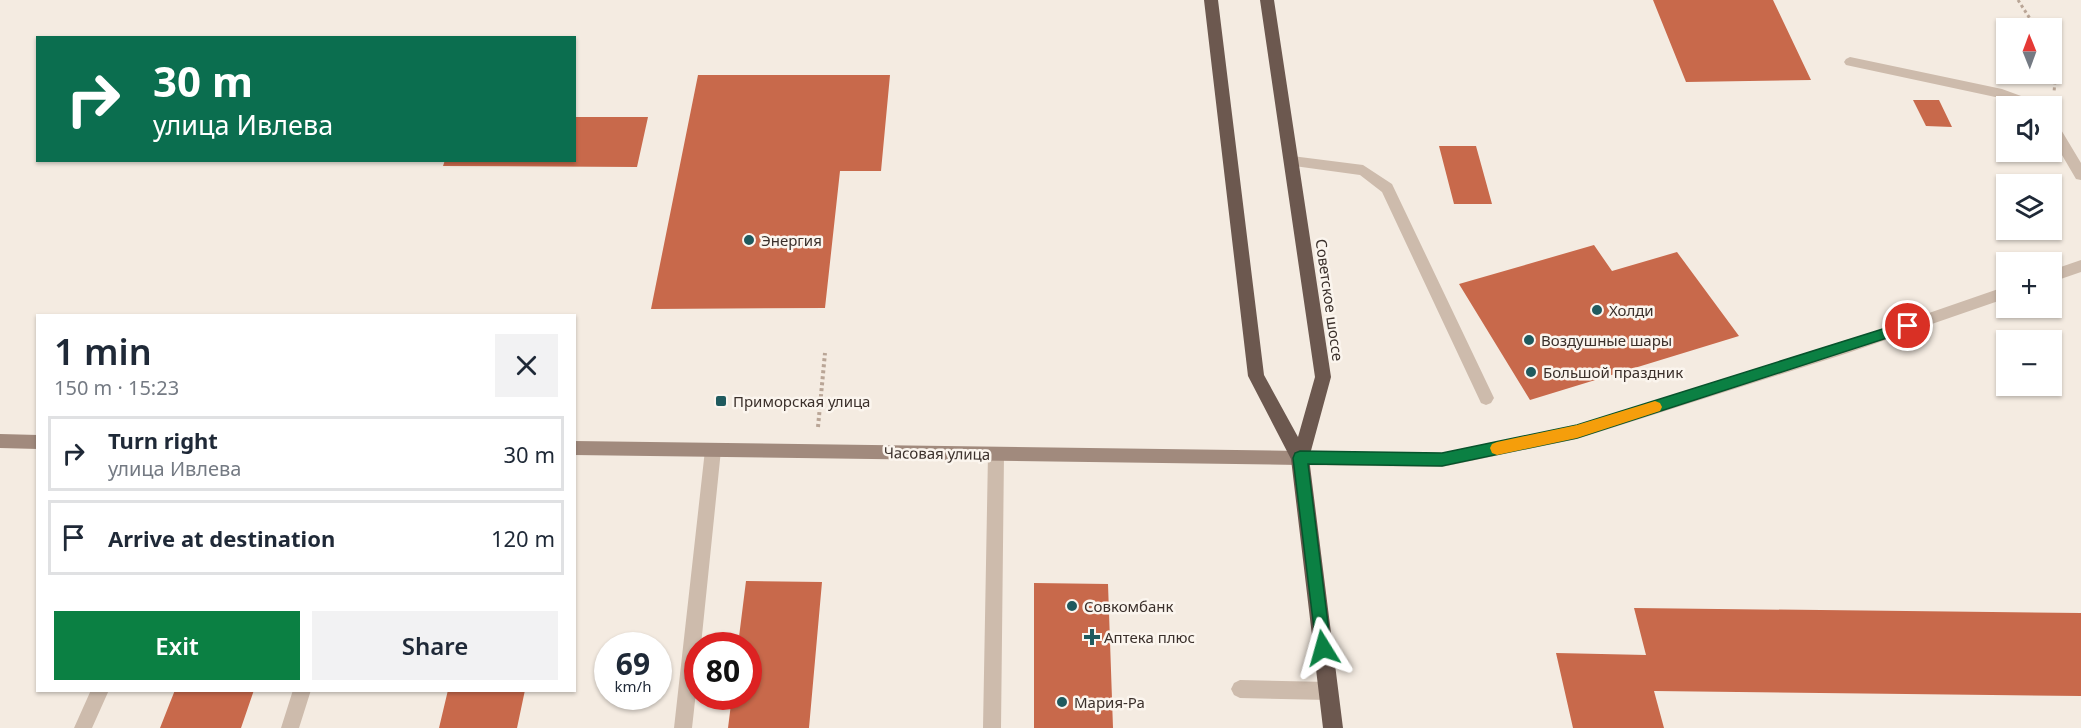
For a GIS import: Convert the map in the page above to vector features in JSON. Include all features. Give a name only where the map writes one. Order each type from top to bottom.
[{"type":"highway","points":[[1211,0],[1256,376],[1300,458],[1334,728]]},
{"type":"highway","name":"Советское шоссе","points":[[1267,0],[1323,377],[1300,458]]},
{"type":"main road","points":[[0,441],[36,442]]},
{"type":"main road","name":"Часовая улица","points":[[576,448],[1300,458]]},
{"type":"street","points":[[1850,62],[2008,96]]},
{"type":"street","points":[[2062,144],[2081,175]]},
{"type":"street","points":[[1292,161],[1363,170],[1387,188],[1486,398]]},
{"type":"street","points":[[2062,273],[2081,266]]},
{"type":"street","points":[[1300,458],[1442,460],[1577,432],[1848,347],[1996,296]]},
{"type":"street","points":[[683,728],[713,450]]},
{"type":"street","points":[[992,728],[996,454]]},
{"type":"street","points":[[1240,688],[1329,691]]},
{"type":"street","points":[[83,728],[99,692]]},
{"type":"street","points":[[290,728],[301,692]]},
{"type":"path","points":[[2018,0],[2030,18]]},
{"type":"path","points":[[820,407],[825,353]]},
{"type":"building","points":[[1653,0],[1773,0],[1811,80],[1686,82]]},
{"type":"building","name":"Энергия","points":[[698,75],[890,75],[881,171],[840,171],[825,308],[651,309]]},
{"type":"building","points":[[1913,100],[1939,100],[1952,127],[1926,126]]},
{"type":"building","points":[[576,117],[648,117],[637,167],[443,166],[444,162],[576,162]]},
{"type":"building","points":[[1439,146],[1476,146],[1492,204],[1454,204]]},
{"type":"building","name":"Холди","points":[[1594,245],[1612,271],[1677,252],[1739,336],[1530,400],[1459,284]]},
{"type":"building","points":[[746,581],[822,582],[809,728],[728,728],[730,710],[762,710],[762,632],[740,632]]},
{"type":"building","points":[[1034,583],[1108,584],[1113,728],[1034,728]]},
{"type":"building","points":[[1634,608],[2081,613],[2081,696],[1654,691],[1664,728],[1573,728],[1556,653],[1646,655]]},
{"type":"building","points":[[174,692],[253,692],[241,728],[160,728]]},
{"type":"building","points":[[448,692],[525,692],[517,728],[439,728]]},
{"type":"slow traffic","points":[[1497,448],[1577,432],[1655,407]]},
{"type":"place","name":"Энергия","points":[[749,240]]},
{"type":"place","name":"Холди","points":[[1597,310]]},
{"type":"place","name":"Воздушные шары","points":[[1529,340]]},
{"type":"place","name":"Большой праздник","points":[[1531,372]]},
{"type":"place","name":"Приморская улица","points":[[721,401]]},
{"type":"place","name":"Совкомбанк","points":[[1072,606]]},
{"type":"place","name":"Аптека плюс","points":[[1092,637]]},
{"type":"place","name":"Мария-Ра","points":[[1062,702]]},
{"type":"route","points":[[1323,648],[1300,458],[1442,460],[1577,432],[1908,326]]}]
